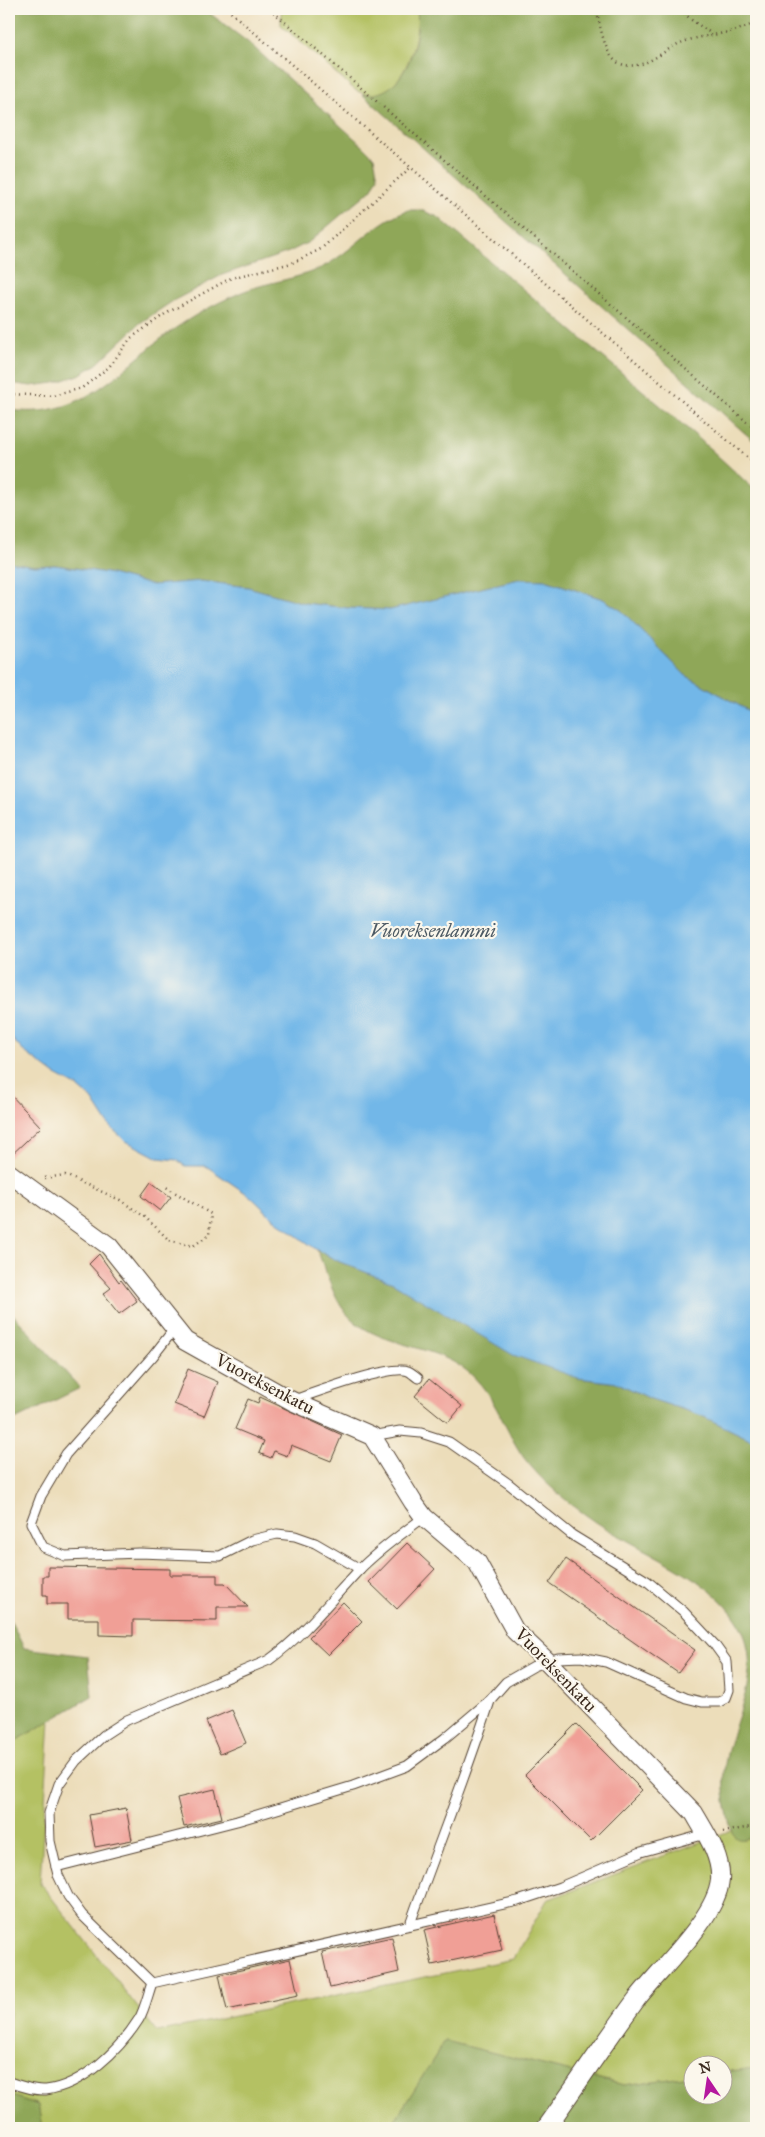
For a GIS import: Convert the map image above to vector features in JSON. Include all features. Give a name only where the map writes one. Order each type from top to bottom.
[{"type":"street","name":"Vuoreksenkatu","points":[[15,1177],[109,1246],[185,1341],[292,1401],[372,1436],[412,1502],[424,1517],[478,1562],[515,1631],[547,1661],[694,1813],[706,1834],[718,1860],[720,1880],[710,1909],[636,2000],[546,2128]]},
{"type":"lane","points":[[174,1328],[153,1356],[76,1442],[54,1471],[41,1496],[31,1522],[43,1547],[65,1556],[139,1553],[220,1556],[252,1540],[278,1534],[294,1536],[315,1543],[360,1569]]},
{"type":"lane","points":[[292,1401],[381,1373],[408,1370],[418,1378]]},
{"type":"lane","points":[[56,1867],[237,1821],[353,1786],[407,1766],[490,1700],[506,1682],[547,1661],[569,1657],[606,1662],[686,1698],[702,1702],[719,1702],[726,1698],[729,1690],[727,1662],[714,1644],[684,1612],[647,1581],[572,1535],[509,1484],[448,1442],[421,1433],[400,1431],[372,1436]]},
{"type":"lane","points":[[152,1983],[82,1916],[68,1896],[56,1867],[50,1841],[50,1813],[59,1784],[76,1761],[104,1735],[127,1720],[269,1660],[294,1641],[360,1569],[424,1517]]},
{"type":"lane","points":[[410,1924],[447,1819],[473,1754],[490,1700]]},
{"type":"lane","points":[[152,1983],[518,1901],[560,1887],[641,1852],[706,1834]]},
{"type":"lane","points":[[9,2082],[45,2090],[67,2084],[90,2070],[122,2043],[140,2017],[152,1983]]},
{"type":"path","points":[[227,9],[756,465]]},
{"type":"path","points":[[270,9],[756,430]]},
{"type":"path","points":[[593,9],[597,13],[612,58],[620,64],[635,66],[646,63],[678,45],[712,34],[740,30],[756,22]]},
{"type":"path","points":[[681,9],[695,23],[712,34]]},
{"type":"path","points":[[9,394],[53,396],[82,388],[109,367],[131,338],[165,314],[231,278],[292,263],[321,249],[411,167]]},
{"type":"path","points":[[15,1177],[65,1175],[120,1200],[145,1217],[169,1240],[193,1246],[210,1235],[211,1214],[166,1187]]},
{"type":"path","points":[[706,1834],[756,1826]]},
{"type":"green space","points":[[9,9],[204,9],[249,43],[364,147],[374,157],[378,177],[372,189],[309,242],[289,252],[222,275],[173,301],[140,323],[97,364],[79,375],[55,383],[31,386],[9,383]]},
{"type":"green space","points":[[281,9],[417,9],[417,23],[411,55],[395,83],[384,92],[370,94],[355,90],[281,25]]},
{"type":"green space","points":[[417,9],[756,9],[756,443],[362,94],[377,93],[389,88],[407,66],[416,37]]},
{"type":"green space","points":[[408,210],[421,210],[438,217],[695,435],[756,491],[756,715],[685,675],[622,611],[603,599],[545,580],[519,579],[390,610],[304,603],[248,587],[201,581],[152,585],[107,573],[55,565],[34,566],[9,562],[9,410],[33,411],[55,408],[91,394],[124,370],[167,334],[203,311],[245,291],[297,277],[321,268],[387,220]]},
{"type":"green space","points":[[317,1250],[340,1262],[393,1283],[430,1304],[578,1378],[618,1383],[651,1399],[700,1415],[756,1442],[756,1835],[738,1839],[733,1835],[724,1795],[724,1771],[727,1754],[743,1703],[749,1669],[749,1652],[744,1634],[733,1614],[716,1596],[696,1581],[674,1566],[605,1528],[577,1509],[553,1489],[524,1458],[497,1409],[472,1375],[446,1358],[384,1338],[357,1324],[346,1313],[337,1299]]},
{"type":"green space","points":[[9,1310],[80,1388],[9,1423]]},
{"type":"green space","points":[[9,1618],[24,1648],[88,1656],[92,1696],[9,1745]]},
{"type":"green space","points":[[50,1720],[40,1883],[157,2032],[513,1959],[547,1900],[732,1830],[756,1829],[756,2068],[732,2071],[732,2054],[682,2054],[682,2077],[624,2085],[445,2041],[390,2128],[42,2128],[38,2105],[9,2095],[9,1745]]},
{"type":"green space","points":[[445,2041],[624,2085],[682,2077],[682,2104],[732,2104],[732,2071],[756,2068],[756,2128],[390,2128]]},
{"type":"green space","points":[[9,2095],[38,2105],[42,2128],[9,2128]]},
{"type":"water","name":"Vuoreksenlammi","points":[[9,562],[34,566],[55,565],[107,573],[152,585],[201,581],[248,587],[304,603],[390,610],[519,579],[545,580],[603,599],[622,611],[685,675],[756,715],[756,1442],[700,1415],[651,1399],[618,1383],[578,1378],[513,1355],[393,1283],[340,1262],[317,1250],[272,1217],[250,1196],[206,1166],[185,1166],[177,1160],[158,1158],[126,1141],[110,1127],[92,1099],[78,1087],[54,1074],[22,1050],[9,1035]]},
{"type":"building","points":[[9,1093],[41,1127],[9,1157]]},
{"type":"building","points":[[151,1182],[171,1197],[160,1211],[141,1196]]},
{"type":"building","points":[[99,1254],[119,1282],[121,1280],[137,1301],[119,1314],[103,1294],[111,1288],[89,1264]]},
{"type":"building","points":[[188,1369],[218,1382],[204,1416],[174,1404]]},
{"type":"building","points":[[429,1379],[462,1406],[448,1423],[415,1396]]},
{"type":"building","points":[[260,1397],[342,1435],[331,1461],[291,1445],[287,1456],[274,1451],[271,1458],[259,1453],[264,1441],[235,1429],[248,1399],[258,1403]]},
{"type":"building","points":[[407,1543],[435,1569],[397,1609],[369,1582]]},
{"type":"building","points":[[566,1559],[695,1650],[678,1673],[549,1583]]},
{"type":"building","points":[[48,1567],[170,1569],[170,1575],[217,1575],[217,1583],[225,1583],[248,1607],[217,1607],[217,1621],[133,1620],[133,1636],[99,1635],[99,1619],[68,1619],[68,1604],[47,1604],[47,1595],[43,1595],[43,1576],[48,1576]]},
{"type":"building","points":[[343,1602],[362,1621],[328,1655],[309,1637]]},
{"type":"building","points":[[232,1710],[246,1743],[220,1754],[206,1721]]},
{"type":"building","points":[[576,1724],[642,1790],[591,1841],[525,1775]]},
{"type":"building","points":[[215,1789],[222,1818],[184,1827],[177,1798]]},
{"type":"building","points":[[126,1808],[132,1840],[95,1847],[89,1815]]},
{"type":"building","points":[[494,1914],[502,1950],[432,1965],[424,1930]]},
{"type":"building","points":[[392,1937],[399,1972],[330,1988],[322,1952]]},
{"type":"building","points":[[290,1959],[298,1995],[227,2010],[219,1975]]}]
